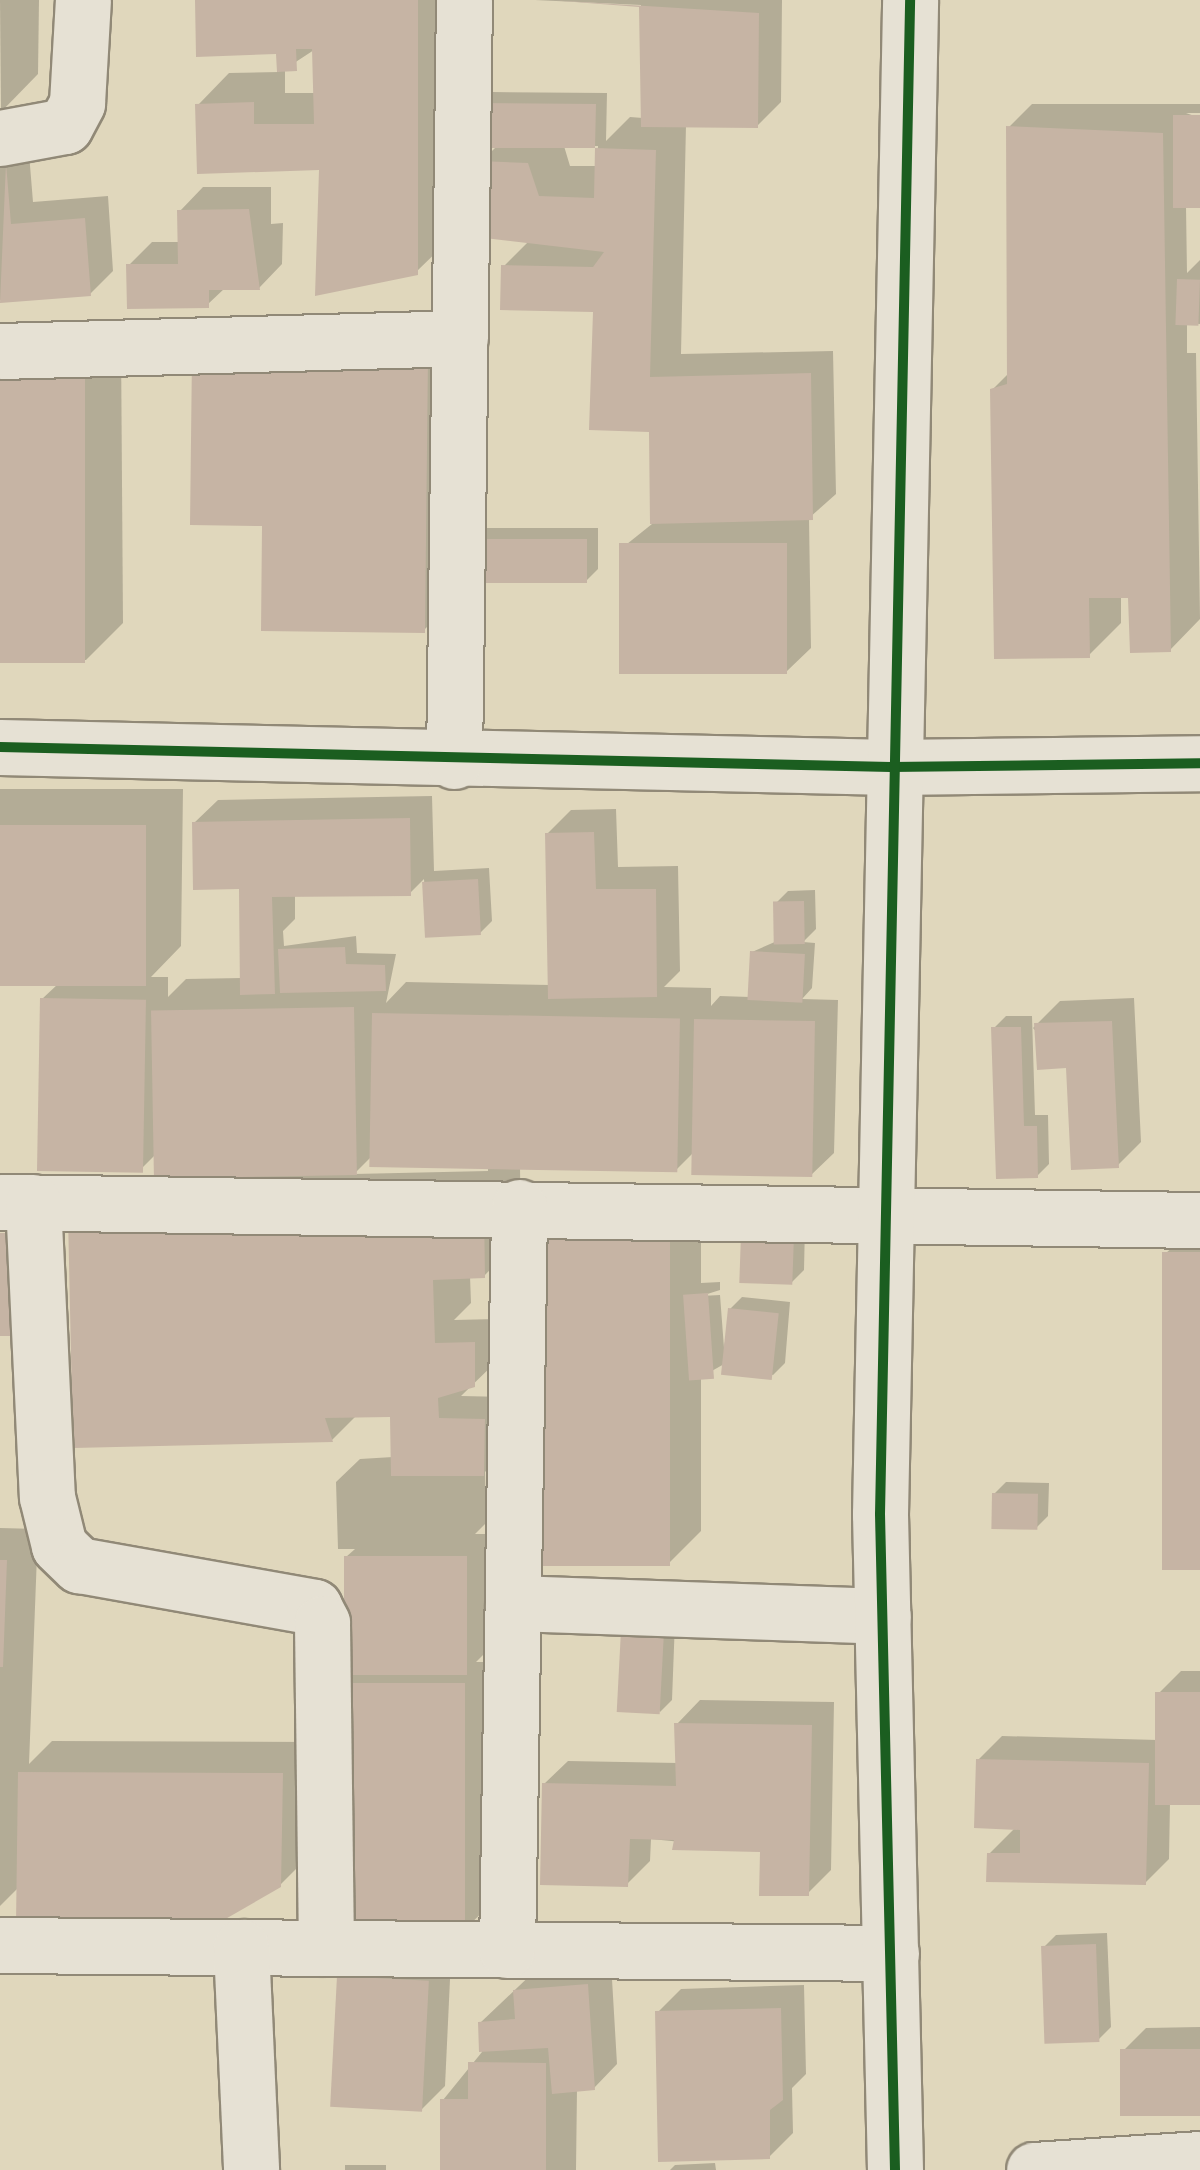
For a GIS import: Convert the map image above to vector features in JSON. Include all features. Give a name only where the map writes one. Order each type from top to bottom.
[{"type":"street","points":[[0,138],[42,137],[65,126],[76,102],[83,0]]},
{"type":"street","points":[[454,761],[464,0]]},
{"type":"street","points":[[895,2170],[884,1616],[885,1209],[891,767],[910,0]]},
{"type":"street","points":[[0,352],[460,338]]},
{"type":"street","points":[[0,747],[454,761],[891,767],[1200,763]]},
{"type":"street","points":[[326,1948],[322,1623],[314,1607],[79,1565],[59,1546],[47,1498],[16,1202],[885,1209],[1200,1220]]},
{"type":"street","points":[[508,1950],[520,1206]]},
{"type":"street","points":[[512,1603],[884,1616]]},
{"type":"street","points":[[0,1945],[891,1953]]},
{"type":"street","points":[[241,1948],[251,2170]]},
{"type":"street","points":[[1034,2170],[1200,2159]]},
{"type":"building","points":[[195,0],[418,0],[418,275],[315,296],[319,170],[197,174],[195,104],[254,102],[254,124],[314,124],[312,49],[296,49],[297,71],[277,72],[276,54],[196,57]]},
{"type":"building","points":[[549,0],[759,13],[758,128],[641,127],[639,7]]},
{"type":"building","points":[[476,103],[596,104],[595,148],[476,148]]},
{"type":"building","points":[[1173,115],[1200,115],[1200,208],[1173,208]]},
{"type":"building","points":[[1006,126],[1163,133],[1171,652],[1130,653],[1128,598],[1089,598],[1090,658],[994,659],[990,389],[1007,384]]},
{"type":"building","points":[[595,148],[656,150],[650,377],[811,373],[813,520],[650,524],[649,432],[589,430],[593,312],[500,310],[501,265],[593,267],[604,252],[476,237],[478,161],[528,163],[539,196],[594,198]]},
{"type":"building","points":[[6,163],[11,224],[85,218],[91,296],[0,303]]},
{"type":"building","points":[[249,209],[260,290],[209,290],[209,308],[127,309],[126,264],[178,264],[177,210]]},
{"type":"building","points":[[1177,279],[1200,280],[1198,326],[1175,325]]},
{"type":"building","points":[[192,355],[428,357],[425,633],[261,631],[262,526],[190,525]]},
{"type":"building","points":[[0,378],[85,378],[85,663],[0,663]]},
{"type":"building","points":[[468,539],[587,539],[587,583],[468,583]]},
{"type":"building","points":[[619,543],[787,543],[787,674],[619,674]]},
{"type":"building","points":[[410,818],[411,896],[272,897],[275,994],[240,995],[239,889],[193,890],[192,822]]},
{"type":"building","points":[[0,825],[146,825],[146,986],[0,986]]},
{"type":"building","points":[[594,832],[596,889],[656,889],[657,997],[548,999],[545,833]]},
{"type":"building","points":[[478,879],[481,935],[425,938],[422,882]]},
{"type":"building","points":[[804,901],[805,944],[774,945],[773,902]]},
{"type":"building","points":[[345,947],[346,964],[385,965],[386,991],[280,993],[278,949]]},
{"type":"building","points":[[750,951],[805,954],[802,1003],[747,1000]]},
{"type":"building","points":[[40,998],[146,1000],[143,1173],[37,1171]]},
{"type":"building","points":[[354,1007],[357,1175],[154,1179],[151,1011]]},
{"type":"building","points":[[372,1013],[680,1018],[677,1172],[369,1167]]},
{"type":"building","points":[[694,1019],[815,1021],[812,1177],[691,1175]]},
{"type":"building","points":[[1112,1021],[1119,1168],[1071,1170],[1066,1068],[1037,1070],[1034,1023]]},
{"type":"building","points":[[991,1027],[1021,1027],[1024,1126],[1037,1126],[1038,1178],[996,1179]]},
{"type":"building","points":[[484,1207],[485,1278],[433,1280],[435,1343],[475,1342],[475,1387],[438,1398],[439,1418],[485,1419],[484,1476],[391,1476],[390,1417],[325,1418],[333,1442],[73,1448],[68,1216]]},
{"type":"building","points":[[0,1233],[12,1233],[12,1336],[0,1336]]},
{"type":"building","points":[[741,1234],[794,1236],[792,1285],[739,1283]]},
{"type":"building","points":[[533,1236],[670,1236],[670,1566],[533,1566]]},
{"type":"building","points":[[1162,1252],[1200,1252],[1200,1570],[1162,1570]]},
{"type":"building","points":[[708,1293],[714,1379],[689,1381],[683,1295]]},
{"type":"building","points":[[728,1308],[779,1313],[772,1380],[721,1375]]},
{"type":"building","points":[[992,1493],[1038,1494],[1037,1530],[991,1529]]},
{"type":"building","points":[[344,1556],[467,1556],[467,1675],[344,1675]]},
{"type":"building","points":[[0,1560],[7,1560],[3,1667],[0,1667]]},
{"type":"building","points":[[621,1630],[664,1632],[660,1714],[617,1712]]},
{"type":"building","points":[[334,1683],[465,1683],[465,1928],[334,1928]]},
{"type":"building","points":[[1155,1692],[1200,1692],[1200,1805],[1155,1805]]},
{"type":"building","points":[[674,1723],[812,1725],[809,1896],[759,1896],[760,1852],[672,1850],[674,1840],[630,1839],[628,1887],[540,1885],[542,1783],[676,1786]]},
{"type":"building","points":[[976,1759],[1149,1763],[1146,1885],[986,1882],[987,1853],[1020,1853],[1020,1830],[974,1828]]},
{"type":"building","points":[[18,1772],[283,1773],[281,1887],[215,1925],[16,1924]]},
{"type":"building","points":[[1096,1944],[1099,2042],[1044,2044],[1041,1946]]},
{"type":"building","points":[[337,1976],[429,1981],[422,2112],[330,2107]]},
{"type":"building","points":[[588,1984],[595,2090],[552,2094],[548,2048],[479,2052],[478,2022],[515,2019],[513,1990]]},
{"type":"building","points":[[781,2008],[783,2100],[770,2110],[770,2159],[658,2162],[655,2011]]},
{"type":"building","points":[[1120,2049],[1200,2049],[1200,2116],[1120,2116]]},
{"type":"building","points":[[468,2062],[546,2063],[546,2170],[440,2170],[440,2099],[468,2099]]},
{"type":"cycle path","points":[[895,2170],[880,1514],[910,0]]},
{"type":"cycle path","points":[[0,747],[891,767],[1200,763]]}]
